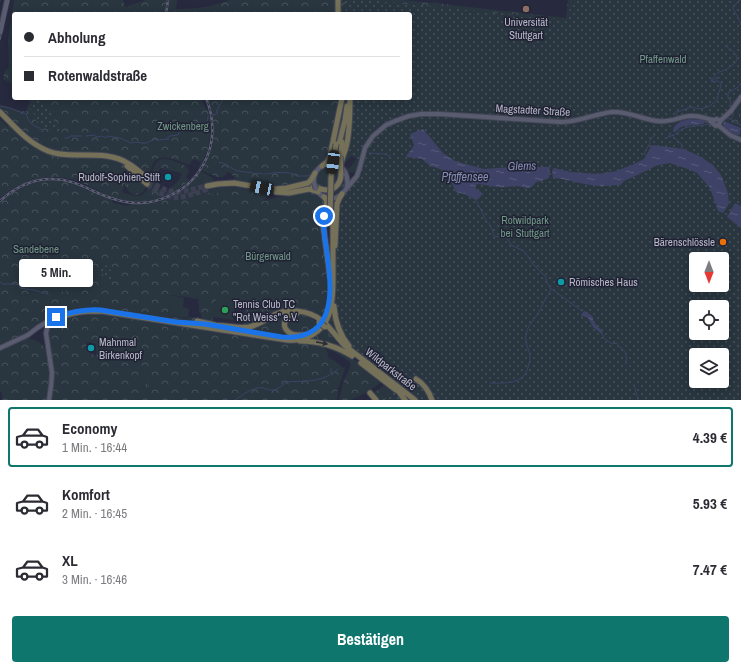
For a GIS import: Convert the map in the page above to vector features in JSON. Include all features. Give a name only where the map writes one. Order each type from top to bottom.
[{"type":"highway","points":[[339,12],[340,0]]},
{"type":"highway","points":[[322,166],[329,161],[345,100]]},
{"type":"highway","points":[[277,192],[309,186],[330,190],[335,188],[338,184],[343,172],[340,156],[346,100]]},
{"type":"highway","points":[[343,172],[341,163],[347,142],[346,100]]},
{"type":"highway","points":[[53,320],[75,311],[100,310],[176,322],[197,322],[289,338],[305,335],[316,328],[326,316],[329,301],[331,220],[334,177],[346,100]]},
{"type":"highway","points":[[1,115],[24,138],[43,151],[59,156],[101,157],[111,159],[120,162],[148,182]]},
{"type":"highway","points":[[338,144],[343,128]]},
{"type":"highway","points":[[316,173],[308,183],[282,189],[269,189],[234,183],[215,184],[208,187],[233,185],[277,192],[309,189],[317,191]]},
{"type":"highway","points":[[333,261],[338,200],[342,194]]},
{"type":"highway","points":[[324,196],[327,202],[323,224],[330,277]]},
{"type":"highway","points":[[331,220],[334,313],[338,327],[354,355]]},
{"type":"highway","points":[[294,341],[303,339],[318,331],[326,322],[330,312],[333,294]]},
{"type":"highway","points":[[53,320],[75,313],[89,311],[103,312],[281,340],[325,344],[354,355]]},
{"type":"highway","points":[[214,325],[235,328],[249,327],[277,314],[301,311],[310,313],[320,321],[354,355]]},
{"type":"highway","points":[[305,335],[295,335],[287,331],[285,328],[285,320],[288,316],[300,314],[310,316],[320,321]]},
{"type":"highway","name":"Wildparkstraße","points":[[354,355],[411,399]]},
{"type":"highway","points":[[416,379],[427,389],[432,400]]},
{"type":"highway","name":"Wildparkstraße","points":[[391,384],[399,392],[411,399]]},
{"type":"highway","points":[[426,400],[428,395],[427,389]]},
{"type":"highway","points":[[371,392],[376,400]]},
{"type":"main road","points":[[0,28],[7,0]]},
{"type":"main road","points":[[0,32],[7,0]]},
{"type":"main road","points":[[741,97],[731,111],[718,122],[722,130],[741,140]]},
{"type":"main road","name":"Magstadter Straße","points":[[342,194],[356,176],[364,152],[377,132],[386,125],[404,118],[422,114],[561,122],[576,121],[612,112],[629,114],[657,122],[698,116],[718,122]]},
{"type":"main road","points":[[342,194],[334,198],[324,196],[317,191],[314,183],[318,170],[322,166],[331,164],[338,165],[348,180],[347,188]]},
{"type":"main road","points":[[343,172],[352,176],[358,172]]},
{"type":"main road","points":[[0,348],[26,336],[42,325],[53,320]]},
{"type":"main road","points":[[49,400],[52,373],[46,334],[47,328],[53,320]]},
{"type":"main road","points":[[47,342],[48,329],[53,320]]},
{"type":"main road","points":[[36,330],[42,330],[46,334]]},
{"type":"green space","points":[[14,0],[123,0],[125,7],[146,0],[167,0],[165,12],[12,12]]},
{"type":"green space","name":"Pfaffenwald","points":[[169,0],[177,0],[176,9],[190,9],[230,0],[403,0],[434,2],[566,18],[568,0],[739,0],[741,95],[358,150],[342,165],[328,157],[326,161],[317,167],[308,181],[284,186],[271,184],[267,179],[248,183],[236,180],[231,173],[228,172],[223,177],[217,177],[201,170],[209,153],[213,135],[213,116],[208,100],[412,100],[412,12],[168,12]]},
{"type":"green space","name":"Rotwildpark bei Stuttgart","points":[[345,0],[367,0],[568,20],[571,0],[741,0],[741,95],[724,116],[721,125],[741,141],[741,400],[385,400],[394,387],[351,347],[341,332],[335,305],[338,203],[354,184],[364,161],[346,154],[351,100],[412,100],[412,12],[346,12]]},
{"type":"green space","points":[[12,13],[12,84],[3,79],[5,70],[8,69],[9,64],[8,40]]},
{"type":"green space","name":"Zwickenberg","points":[[30,100],[202,100],[206,109],[208,109],[210,117],[210,140],[206,155],[199,169],[198,168],[201,162],[193,159],[189,165],[170,158],[160,158],[153,163],[149,178],[130,162],[125,167],[124,188],[122,192],[134,196],[142,195],[147,190],[157,162],[165,159],[186,166],[189,170],[186,178],[189,180],[170,195],[155,200],[138,202],[122,200],[107,195],[78,181],[54,177],[25,183],[16,187],[0,198],[0,120],[8,127],[10,121],[0,110],[0,105],[26,112]],"holes":[[[160,168],[182,173],[178,181],[166,191],[156,187]]]},
{"type":"green space","points":[[33,100],[44,103],[52,113],[55,123],[58,123],[57,127],[60,128],[59,132],[36,121],[34,114],[30,109]]},
{"type":"green space","points":[[741,101],[741,120],[735,108]]},
{"type":"green space","points":[[734,109],[741,120],[741,128],[726,122],[724,118]]},
{"type":"green space","points":[[723,120],[725,121],[723,125],[727,130],[740,135],[741,134],[741,138],[732,135],[721,125]]},
{"type":"green space","points":[[362,155],[358,167],[354,172],[347,171],[342,165],[349,169],[356,159]]},
{"type":"green space","points":[[331,165],[339,167],[338,182],[330,189],[316,186],[316,177],[330,178]]},
{"type":"green space","points":[[331,165],[330,178],[318,178],[317,175],[321,169]]},
{"type":"green space","points":[[341,169],[345,174],[346,187],[343,190],[333,196],[327,196],[319,191],[335,189]]},
{"type":"green space","points":[[128,171],[137,177],[138,180],[147,185],[143,192],[133,194],[126,188],[124,182]]},
{"type":"green space","name":"Bürgerwald","points":[[200,171],[213,178],[213,180],[206,177],[201,179],[202,182],[200,184],[202,186],[203,193],[207,195],[222,191],[241,190],[258,193],[264,201],[304,190],[319,194],[325,201],[322,214],[328,270],[327,306],[322,319],[290,310],[259,323],[242,327],[245,309],[236,308],[236,304],[216,300],[212,323],[202,321],[201,314],[199,312],[199,299],[171,295],[168,315],[188,319],[189,317],[197,318],[196,322],[187,322],[130,313],[127,311],[82,309],[66,312],[54,317],[23,336],[40,343],[48,354],[49,378],[46,400],[2,400],[2,394],[0,391],[0,203],[7,196],[24,186],[34,182],[53,179],[73,182],[112,200],[113,203],[128,206],[132,204],[165,199],[186,187]],"holes":[[[107,265],[114,275],[114,279],[107,279],[100,270]],[[62,275],[65,283],[62,285],[67,293],[65,294],[56,283],[58,277]]]},
{"type":"green space","points":[[206,177],[218,182],[208,188],[209,190],[224,187],[245,188],[267,192],[267,198],[263,200],[252,193],[241,190],[222,191],[207,195],[203,192],[200,184],[202,179]]},
{"type":"green space","points":[[266,179],[268,184],[267,188],[238,182],[236,180],[248,183]]},
{"type":"green space","points":[[107,265],[114,275],[114,279],[107,279],[99,270]]},
{"type":"green space","points":[[62,275],[67,293],[64,294],[56,283],[58,277]]},
{"type":"green space","points":[[171,295],[184,298],[183,307],[189,309],[188,318],[168,315]]},
{"type":"green space","name":"Tennis Club TC \"Rot Weiss\" e.V.","points":[[216,300],[236,304],[233,320],[213,317]]},
{"type":"green space","points":[[333,306],[345,342],[326,323]]},
{"type":"green space","points":[[101,312],[188,328],[309,342],[324,346],[329,358],[343,368],[345,367],[337,392],[337,400],[51,400],[52,387],[48,336],[51,326],[56,321],[73,314]],"holes":[[[87,342],[96,344],[96,356],[88,350],[86,346]],[[141,377],[148,382],[149,386],[147,391],[141,387]]]},
{"type":"green space","points":[[291,312],[301,313],[289,314],[284,320],[287,331],[295,336],[294,337],[239,329],[253,327],[277,316]]},
{"type":"green space","points":[[296,314],[306,316],[319,323],[308,332],[300,334],[295,333],[286,328],[287,318]],"holes":[[[305,317],[315,322],[316,325],[310,329],[293,331],[290,328],[291,320]]]},
{"type":"green space","points":[[291,317],[305,317],[315,322],[316,325],[306,331],[298,333],[294,332],[291,330],[289,325]]},
{"type":"green space","points":[[323,327],[326,329],[340,347],[305,339]]},
{"type":"green space","points":[[325,330],[328,336],[327,342],[310,338],[321,331]]},
{"type":"green space","points":[[324,346],[347,354],[382,382],[353,399],[339,400],[344,380],[350,368],[350,362],[335,352],[328,351]]},
{"type":"green space","points":[[140,377],[144,378],[148,382],[149,386],[147,391],[141,387]]},
{"type":"green space","points":[[386,384],[404,400],[378,400],[375,392]]},
{"type":"water","points":[[690,119],[704,120],[705,122],[703,124],[684,126],[673,132],[676,124]]},
{"type":"water","points":[[724,121],[741,128],[740,135],[726,130],[723,126]]},
{"type":"water","name":"Pfaffensee","points":[[423,129],[443,153],[455,161],[484,169],[550,167],[549,178],[536,182],[529,188],[516,186],[496,187],[477,184],[475,188],[481,192],[482,195],[476,200],[456,192],[446,171],[431,166],[422,159],[406,156],[414,145],[410,134]]},
{"type":"water","points":[[652,145],[684,149],[701,157],[713,165],[721,175],[728,193],[729,204],[723,213],[718,211],[710,188],[697,173],[669,163],[655,166],[622,182],[621,185],[595,186],[553,178],[552,170],[554,168],[571,172],[598,174],[616,171],[644,159]]},
{"type":"water","points":[[735,203],[741,206],[741,228],[727,217]]},
{"type":"water","points":[[584,311],[593,317],[593,321],[602,330],[603,335],[593,327],[588,318],[582,317],[581,315]]},
{"type":"waterway","points":[[740,0],[733,7],[733,9],[741,25]]},
{"type":"waterway","points":[[711,105],[717,100],[721,86],[721,83],[717,81],[713,82],[711,81],[712,79],[719,72],[726,69],[737,60],[736,55],[727,47],[727,45]]},
{"type":"waterway","points":[[712,81],[720,77]]},
{"type":"waterway","points":[[731,109],[731,102],[728,98],[728,93],[738,87],[741,83]]},
{"type":"waterway","points":[[217,114],[217,110],[223,100]]},
{"type":"waterway","points":[[0,106],[26,114],[30,123],[42,130]]},
{"type":"waterway","points":[[676,112],[691,107],[700,109],[710,106]]},
{"type":"waterway","points":[[731,119],[733,112]]},
{"type":"waterway","points":[[167,138],[178,135],[180,130],[188,128],[191,123],[206,123],[208,116]]},
{"type":"waterway","name":"Glems","points":[[726,119],[729,118],[741,125]]},
{"type":"waterway","name":"Glems","points":[[665,138],[688,127],[711,124]]},
{"type":"waterway","points":[[86,136],[94,135],[105,138],[107,136],[120,138],[131,143],[147,143],[154,139],[169,139]]},
{"type":"waterway","points":[[650,142],[655,135]]},
{"type":"waterway","points":[[673,135],[682,145],[682,150]]},
{"type":"waterway","points":[[65,138],[71,136],[82,136]]},
{"type":"waterway","points":[[646,155],[644,154],[650,143]]},
{"type":"waterway","points":[[369,153],[390,156]]},
{"type":"waterway","points":[[219,162],[224,163],[237,171],[263,174]]},
{"type":"waterway","points":[[265,174],[286,172],[297,176]]},
{"type":"waterway","points":[[298,176],[308,176],[311,174]]},
{"type":"waterway","name":"Glems","points":[[475,199],[487,222]]},
{"type":"waterway","name":"Glems","points":[[489,223],[494,236],[507,238],[511,245],[524,251],[533,264],[546,277],[550,287]]},
{"type":"waterway","points":[[0,282],[3,284],[19,284],[20,288],[48,294]]},
{"type":"waterway","name":"Glems","points":[[550,288],[581,311]]},
{"type":"waterway","points":[[530,360],[530,353],[526,341],[527,332],[551,289]]},
{"type":"waterway","name":"Glems","points":[[603,335],[604,338],[612,344],[617,343],[619,347],[624,350],[626,364]]},
{"type":"waterway","points":[[490,383],[503,383],[520,379],[527,370],[529,363]]},
{"type":"waterway","points":[[331,368],[331,373]]},
{"type":"waterway","points":[[235,400],[248,391],[256,388],[275,390],[288,382],[322,378],[330,375],[338,369]]},
{"type":"waterway","name":"Glems","points":[[634,384],[638,400]]},
{"type":"tunnel","points":[[149,180],[157,186],[177,192],[207,186]]},
{"type":"tunnel","points":[[147,184],[155,190],[170,197],[184,197],[208,189]]},
{"type":"tram line","points":[[0,40],[9,0]]},
{"type":"railway","points":[[166,12],[168,0]]},
{"type":"railway","points":[[0,201],[17,188],[45,179],[75,183],[124,202],[151,202],[175,193],[195,176],[203,165],[210,149],[212,140],[212,123],[207,100]]},
{"type":"place","name":"Universität Stuttgart","points":[[526,9]]},
{"type":"place","name":"Rudolf-Sophien-Stift","points":[[168,177]]},
{"type":"place","name":"Bärenschlössle","points":[[723,242]]},
{"type":"place","name":"Römisches Haus","points":[[561,282]]},
{"type":"place","name":"Tennis Club TC \"Rot Weiss\" e.V.","points":[[225,310]]},
{"type":"place","name":"Mahnmal Birkenkopf","points":[[91,348]]},
{"type":"route","points":[[56,317],[75,311],[100,310],[176,322],[205,324],[282,337],[292,338],[302,336],[311,332],[320,325],[326,316],[329,305],[330,277],[323,219],[324,216]]},
{"type":"park label","name":"Sandebene","points":[[36,249]]}]
